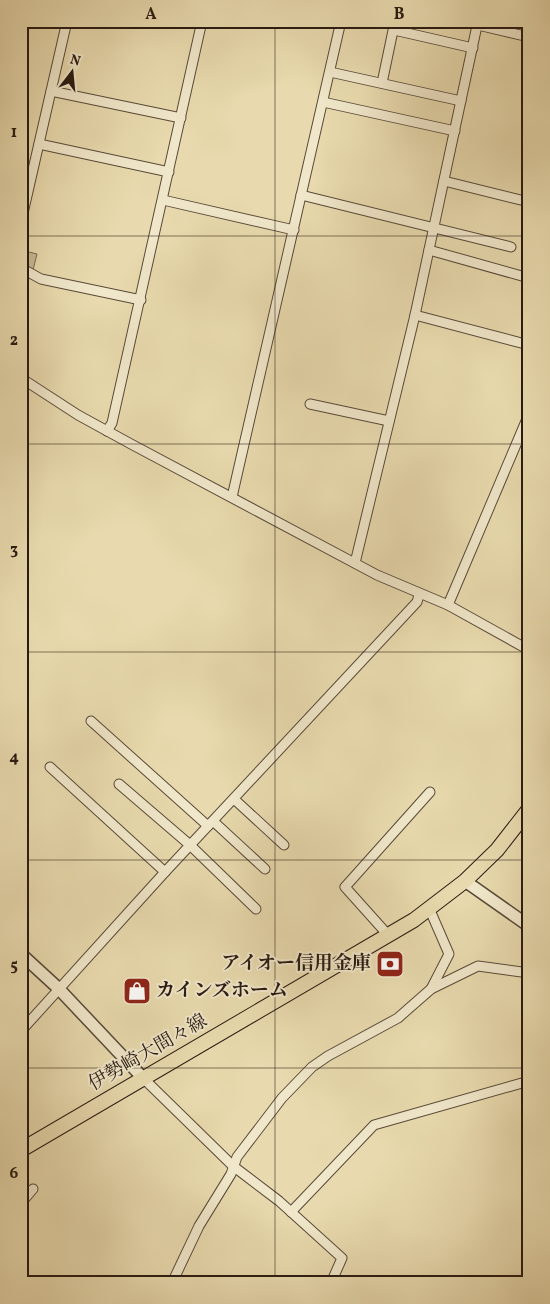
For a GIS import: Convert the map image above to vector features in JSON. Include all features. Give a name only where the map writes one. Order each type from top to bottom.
[{"type":"main road","name":"伊勢崎大間々線","points":[[21,1150],[388,935],[429,908],[465,881],[497,850],[529,809]]},
{"type":"street","points":[[21,222],[67,21]]},
{"type":"street","points":[[107,431],[112,423],[141,300],[202,21]]},
{"type":"street","points":[[232,497],[341,21]]},
{"type":"street","points":[[355,563],[415,315],[478,23],[529,37]]},
{"type":"street","points":[[382,83],[394,26],[472,48]]},
{"type":"street","points":[[330,72],[461,101]]},
{"type":"street","points":[[51,91],[181,118]]},
{"type":"street","points":[[323,102],[455,131]]},
{"type":"street","points":[[39,144],[169,172]]},
{"type":"street","points":[[444,181],[529,202]]},
{"type":"street","points":[[302,195],[511,246]]},
{"type":"street","points":[[163,200],[294,230]]},
{"type":"street","points":[[429,250],[529,278]]},
{"type":"street","points":[[21,268],[41,279],[141,300]]},
{"type":"street","points":[[415,315],[529,345]]},
{"type":"street","points":[[21,378],[78,415],[107,431],[355,563],[419,595],[448,605],[529,650]]},
{"type":"street","points":[[310,404],[389,421]]},
{"type":"street","points":[[448,605],[529,414]]},
{"type":"street","points":[[21,1031],[165,872],[417,602],[419,595]]},
{"type":"street","points":[[91,721],[265,869]]},
{"type":"street","points":[[50,767],[165,872]]},
{"type":"street","points":[[118,784],[190,845],[256,909]]},
{"type":"street","points":[[388,935],[344,887],[430,792]]},
{"type":"street","points":[[234,799],[284,845]]},
{"type":"street","points":[[465,881],[529,926]]},
{"type":"street","points":[[429,908],[449,954],[431,989]]},
{"type":"street","points":[[21,954],[58,988],[143,1078],[234,1166],[292,1212],[342,1258],[331,1283]]},
{"type":"street","points":[[172,1283],[199,1226],[232,1174],[236,1157],[263,1120],[312,1067],[328,1056],[398,1018],[431,989],[478,966],[529,973]]},
{"type":"street","points":[[292,1212],[374,1125],[529,1081]]},
{"type":"street","points":[[21,1204],[33,1189]]},
{"type":"shaded area","points":[[21,250],[37,254],[33,270],[21,264]]},
{"type":"place","name":"アイオー信用金庫","points":[[390,964]]},
{"type":"place","name":"カインズホーム","points":[[137,991]]}]
